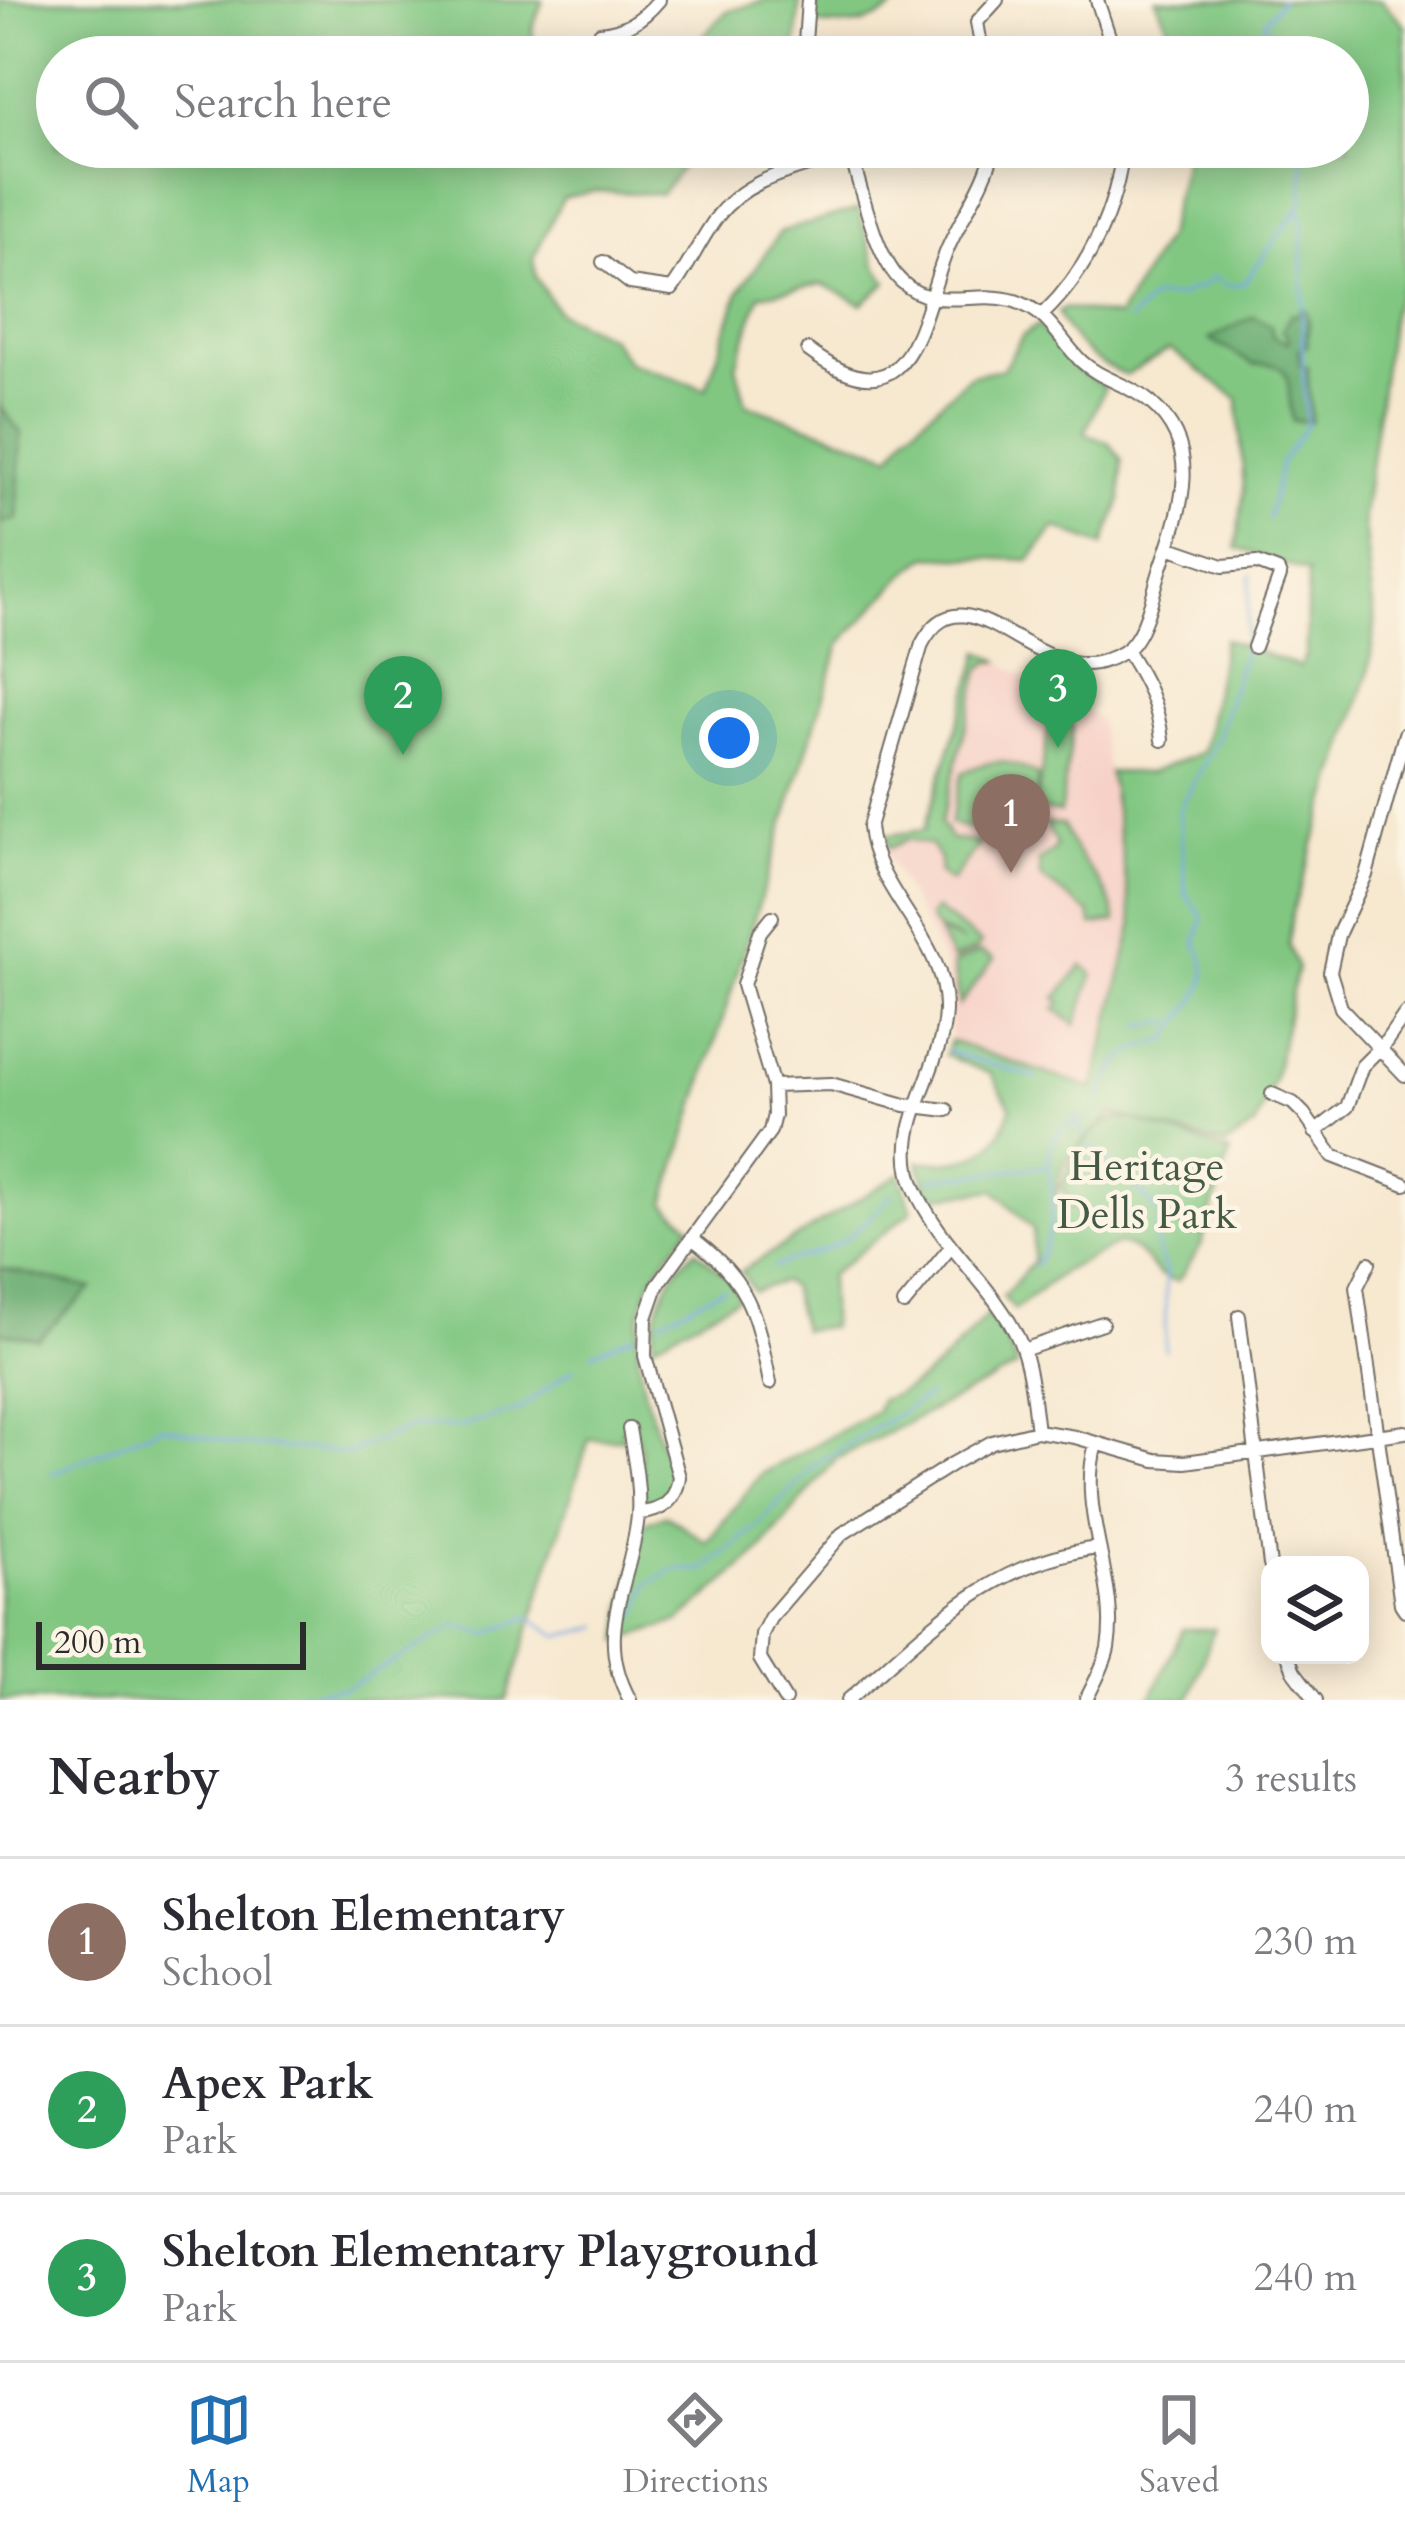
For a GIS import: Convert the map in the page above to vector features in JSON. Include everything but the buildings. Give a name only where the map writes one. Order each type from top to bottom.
[{"type":"street","points":[[600,32],[619,31],[640,20],[659,0]]},
{"type":"street","points":[[805,36],[808,0]]},
{"type":"street","points":[[979,36],[977,22],[997,0]]},
{"type":"street","points":[[1097,0],[1109,36]]},
{"type":"street","points":[[603,262],[630,283],[672,289],[721,213],[745,191],[795,168]]},
{"type":"street","points":[[855,168],[887,262],[903,284],[932,297],[957,301],[1001,298],[1046,317],[1081,360],[1151,403],[1175,433],[1183,457],[1184,498],[1143,624],[1126,651],[1098,664],[1071,666],[982,620],[961,615],[935,625],[922,644],[869,827],[874,853],[933,956],[944,987],[943,1027],[910,1123],[911,1178],[950,1248],[1008,1322],[1023,1350],[1036,1431]]},
{"type":"street","points":[[808,350],[850,374],[880,374],[910,355],[948,248],[988,168]]},
{"type":"street","points":[[1046,317],[1102,229],[1119,168]]},
{"type":"street","points":[[1168,547],[1222,566],[1257,563],[1278,571],[1254,647]]},
{"type":"street","points":[[1126,651],[1147,680],[1159,709],[1162,740]]},
{"type":"street","points":[[1405,736],[1366,875],[1330,960],[1332,984],[1342,1008],[1405,1075]]},
{"type":"street","points":[[638,1513],[659,1510],[678,1487],[677,1466],[649,1383],[644,1338],[657,1286],[770,1131],[774,1114],[773,1086],[743,985],[760,932],[772,917]]},
{"type":"street","points":[[1315,1132],[1347,1107],[1362,1066],[1405,1014]]},
{"type":"street","points":[[773,1086],[831,1084],[946,1110]]},
{"type":"street","points":[[1272,1094],[1293,1103],[1310,1120],[1333,1156],[1405,1184]]},
{"type":"street","points":[[692,1238],[732,1271],[748,1298],[770,1383]]},
{"type":"street","points":[[904,1304],[950,1248]]},
{"type":"street","points":[[1369,1263],[1358,1287],[1405,1610]]},
{"type":"street","points":[[1239,1316],[1269,1556]]},
{"type":"street","points":[[1023,1350],[1102,1323]]},
{"type":"street","points":[[628,1430],[637,1474],[638,1513],[612,1633],[618,1675],[630,1700]]},
{"type":"street","points":[[785,1700],[760,1659],[762,1634],[778,1606],[857,1522],[979,1448],[1036,1431],[1168,1462],[1405,1432]]},
{"type":"street","points":[[1086,1700],[1108,1648],[1109,1622],[1088,1485],[1096,1444]]},
{"type":"street","points":[[848,1700],[988,1582],[1035,1561],[1098,1548]]},
{"type":"street","points":[[1291,1664],[1316,1700]]},
{"type":"shaded area","points":[[981,651],[1099,719],[1133,926],[1093,1089],[950,1041],[946,967],[878,837],[924,830]]},
{"type":"green space","points":[[0,0],[543,0],[533,36],[36,36],[36,168],[681,168],[661,194],[593,191],[563,198],[533,258],[536,278],[558,312],[610,337],[628,362],[706,389],[739,292],[780,232],[858,209],[876,265],[887,282],[862,304],[822,284],[760,295],[736,365],[746,404],[892,455],[908,432],[971,375],[1003,369],[1022,336],[1038,325],[1074,368],[1105,387],[1085,433],[1110,444],[1122,460],[1121,500],[1103,546],[1055,527],[1030,560],[928,556],[840,644],[665,1203],[691,1226],[657,1271],[639,1321],[646,1397],[672,1485],[658,1503],[646,1504],[633,1427],[622,1430],[622,1439],[589,1439],[507,1700],[0,1700]]},
{"type":"green space","points":[[768,0],[800,0],[797,36],[703,36],[727,11]]},
{"type":"green space","points":[[817,0],[903,0],[883,16],[839,25],[814,24]]},
{"type":"green space","name":"Heritage Dells Park","points":[[1156,0],[1381,0],[1405,25],[1405,278],[1392,310],[1363,516],[1375,626],[1368,675],[1292,913],[1288,945],[1297,967],[1274,1079],[1255,1126],[1225,1146],[1113,1114],[1073,1152],[1059,1175],[1058,1202],[1076,1209],[1061,1188],[1069,1167],[1091,1135],[1121,1119],[1230,1153],[1201,1246],[1178,1281],[1159,1274],[1136,1250],[1118,1244],[1062,1272],[1015,1310],[1003,1297],[1033,1262],[1033,1229],[995,1190],[929,1197],[919,1162],[977,1155],[996,1139],[1011,1108],[991,1074],[945,1055],[950,1041],[1093,1089],[1133,926],[1109,772],[1149,773],[1203,752],[1224,639],[1300,667],[1306,654],[1308,572],[1236,548],[1244,491],[1238,399],[1170,349],[1126,375],[1115,370],[1076,342],[1058,312],[1065,308],[1118,317],[1166,236],[1182,168],[1369,168],[1369,36],[1172,36]]},
{"type":"green space","points":[[1302,307],[1309,325],[1307,346],[1299,350],[1300,366],[1307,366],[1311,421],[1293,421],[1287,379],[1278,366],[1254,365],[1210,339],[1254,316],[1271,326],[1273,337],[1288,342],[1282,331],[1291,314],[1297,316]]},
{"type":"green space","points":[[0,406],[21,433],[17,519],[0,523]]},
{"type":"green space","points":[[981,651],[999,661],[987,663],[980,671],[941,823],[950,839],[980,843],[951,882],[939,873],[940,860],[931,845],[908,839],[890,848],[884,836],[924,830]]},
{"type":"green space","points":[[1051,715],[1067,718],[1073,727],[1060,813],[1035,809],[1032,834],[1025,839],[950,824],[962,773],[983,764],[1009,763],[1037,775],[1037,798]]},
{"type":"green space","points":[[1046,824],[1063,825],[1107,895],[1116,922],[1092,925],[1090,914],[1040,877],[1039,861],[1056,844]]},
{"type":"green space","points":[[935,909],[981,943],[977,949],[952,960],[938,933],[963,941],[935,928],[929,917]]},
{"type":"green space","points":[[980,952],[994,959],[959,1005],[953,964]]},
{"type":"green space","points":[[1083,965],[1093,974],[1076,1025],[1055,1009],[1061,1002],[1056,998]]},
{"type":"green space","points":[[900,1174],[912,1211],[829,1276],[831,1327],[802,1330],[791,1288],[782,1282],[753,1291],[741,1271]]},
{"type":"green space","points":[[696,1250],[727,1277],[739,1297],[653,1344],[664,1292]]},
{"type":"green space","points":[[0,1268],[92,1288],[38,1339],[0,1332]]},
{"type":"green space","points":[[988,1314],[1003,1333],[1017,1367],[836,1459],[759,1552],[680,1621],[620,1641],[644,1523],[666,1515],[707,1542],[761,1474],[876,1411],[880,1400],[911,1386],[939,1365]]},
{"type":"green space","points":[[1183,1629],[1214,1629],[1189,1700],[1150,1700]]},
{"type":"waterway","points":[[1270,36],[1264,23],[1281,0]]},
{"type":"waterway","points":[[1129,321],[1153,297],[1179,297],[1200,289],[1213,277],[1229,286],[1244,283],[1303,202],[1303,168]]},
{"type":"waterway","points":[[1268,519],[1281,462],[1307,425],[1298,209]]},
{"type":"waterway","points":[[1099,1100],[1124,1058],[1168,1040],[1203,984],[1203,958],[1196,943],[1203,917],[1186,895],[1179,810],[1217,740],[1245,648],[1251,574]]},
{"type":"waterway","points":[[1139,1026],[1173,1022]]},
{"type":"waterway","points":[[947,1051],[1037,1078]]},
{"type":"waterway","points":[[1035,1266],[1051,1219],[1051,1145],[1067,1125],[1084,1117]]},
{"type":"waterway","points":[[1075,1120],[1084,1137]]},
{"type":"waterway","points":[[1089,1144],[1162,1217],[1159,1226]]},
{"type":"waterway","points":[[930,1179],[1046,1166]]},
{"type":"waterway","points":[[774,1267],[842,1241],[892,1195]]},
{"type":"waterway","points":[[1155,1228],[1157,1242]]},
{"type":"waterway","points":[[1156,1246],[1166,1272],[1165,1350]]},
{"type":"waterway","points":[[661,1320],[724,1288]]},
{"type":"waterway","points":[[592,1353],[634,1335]]},
{"type":"waterway","points":[[51,1474],[162,1426],[235,1444],[349,1453],[414,1426],[460,1427],[518,1410],[573,1369]]},
{"type":"waterway","points":[[625,1626],[637,1615],[648,1584],[675,1569],[703,1570],[757,1526],[816,1464],[928,1396]]},
{"type":"waterway","points":[[294,1694],[346,1688],[456,1626],[486,1634],[529,1617],[559,1636],[600,1627]]},
{"type":"place","name":"Shelton Elementary Playground","points":[[1058,748]]},
{"type":"place","name":"Apex Park","points":[[403,755]]},
{"type":"place","name":"Shelton Elementary","points":[[1011,873]]}]
